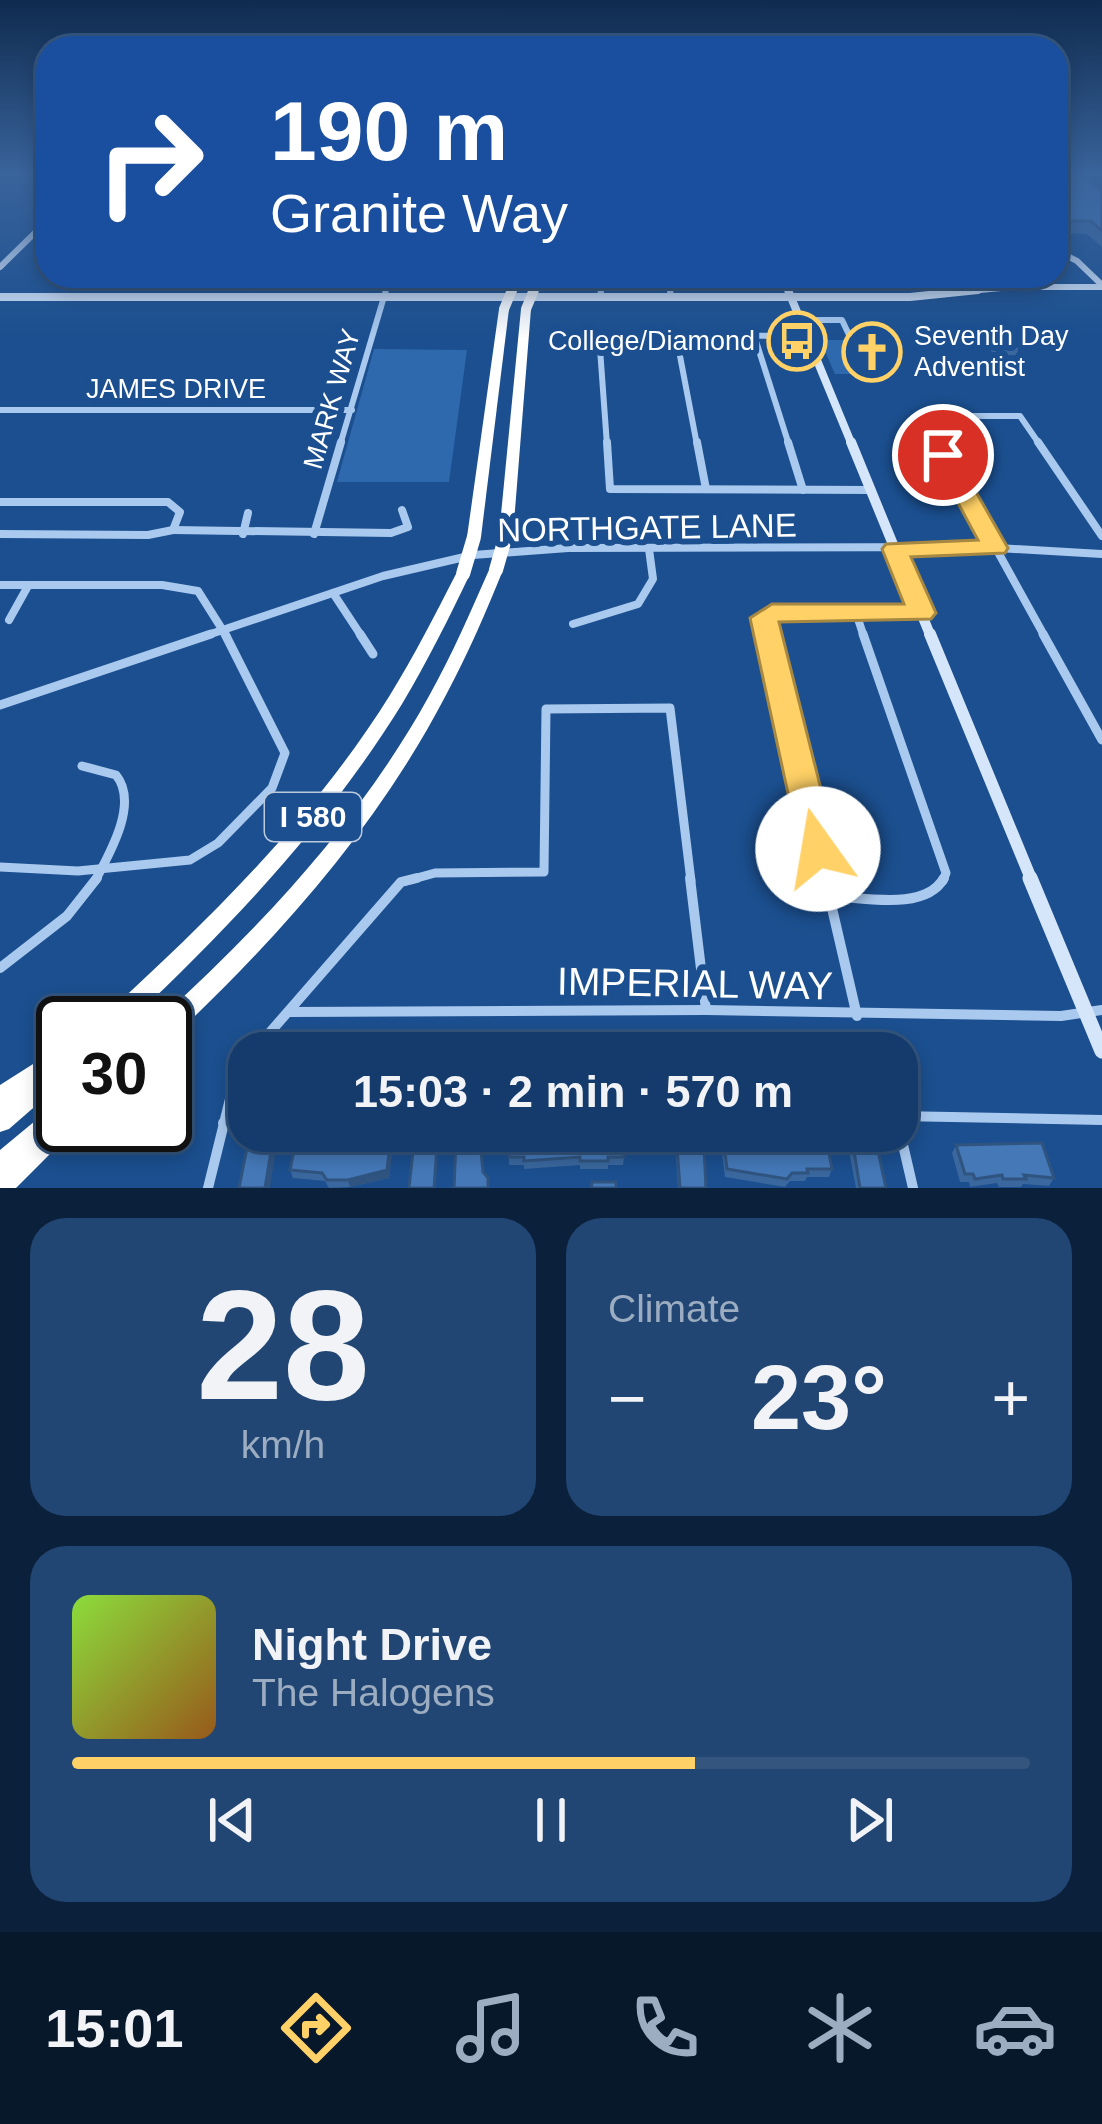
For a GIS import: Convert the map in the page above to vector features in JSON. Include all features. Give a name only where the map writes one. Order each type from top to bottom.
[{"type":"highway","name":"I 580","points":[[141,996],[231,912],[334,790],[397,704],[463,574],[474,537],[504,309],[514,288]]},
{"type":"highway","name":"I 580","points":[[192,1002],[272,922],[383,784],[457,661],[506,535],[526,309],[535,288]]},
{"type":"highway","points":[[0,1099],[36,1074]]},
{"type":"highway","points":[[0,1120],[36,1090]]},
{"type":"highway","points":[[0,1166],[36,1139]]},
{"type":"highway","points":[[0,1186],[36,1148]]},
{"type":"main road","points":[[0,267],[36,232]]},
{"type":"main road","points":[[1068,256],[1102,289]]},
{"type":"main road","points":[[788,288],[1094,1012],[1102,1051]]},
{"type":"main road","points":[[803,288],[854,297]]},
{"type":"main road","points":[[0,297],[854,297],[1036,288]]},
{"type":"main road","points":[[1068,288],[1102,289]]},
{"type":"main road","points":[[800,318],[812,304],[854,297]]},
{"type":"street","name":"MARK WAY","points":[[314,534],[387,288]]},
{"type":"street","points":[[600,298],[602,288]]},
{"type":"street","points":[[669,288],[671,297]]},
{"type":"street","points":[[800,318],[842,320],[850,337]]},
{"type":"street","points":[[807,335],[599,335],[610,489],[870,490]]},
{"type":"street","points":[[676,335],[706,489]]},
{"type":"street","points":[[754,335],[803,490]]},
{"type":"street","name":"JAMES DRIVE","points":[[0,410],[352,410]]},
{"type":"street","points":[[1102,536],[1020,416],[922,416],[1102,740]]},
{"type":"street","points":[[0,502],[167,502],[179,508],[173,530]]},
{"type":"street","points":[[0,534],[394,532],[408,526],[403,510]]},
{"type":"street","points":[[243,534],[248,513]]},
{"type":"street","name":"NORTHGATE LANE","points":[[0,705],[333,593],[473,554],[995,548],[1102,554]]},
{"type":"street","points":[[574,624],[638,604],[653,579],[649,549]]},
{"type":"street","points":[[0,585],[184,586],[203,596],[285,753],[281,773],[202,855],[170,866],[0,867]]},
{"type":"street","points":[[9,620],[29,585]]},
{"type":"street","points":[[333,593],[373,654]]},
{"type":"street","points":[[857,1016],[764,618],[772,613],[922,613]]},
{"type":"street","points":[[829,896],[921,898],[937,894],[945,885],[946,873],[856,613]]},
{"type":"street","points":[[269,1032],[389,892],[416,875],[544,872],[546,709],[670,708],[706,1010]]},
{"type":"street","points":[[0,968],[86,896],[100,870],[127,801],[120,779],[104,769],[82,766]]},
{"type":"street","name":"IMPERIAL WAY","points":[[287,1012],[706,1010],[857,1016],[1094,1012]]},
{"type":"street","points":[[208,1188],[228,1105]]},
{"type":"street","points":[[918,1117],[1102,1120]]},
{"type":"street","points":[[223,1123],[228,1123]]},
{"type":"street","points":[[905,1152],[913,1188]]},
{"type":"shaded area","points":[[820,340],[874,340],[876,344],[861,345],[868,359],[845,359],[846,365],[886,367],[890,374],[835,374]]},
{"type":"shaded area","points":[[374,349],[467,350],[449,482],[337,482]]},
{"type":"building","points":[[864,331],[879,331],[889,351],[875,351]]},
{"type":"building","points":[[990,335],[1011,335],[1019,346],[999,346]]},
{"type":"building","points":[[1042,1143],[1054,1178],[1003,1179],[1002,1175],[975,1179],[965,1174],[956,1145]]},
{"type":"building","points":[[246,1152],[271,1152],[265,1188],[239,1188]]},
{"type":"building","points":[[294,1152],[389,1152],[387,1170],[348,1180],[290,1170]]},
{"type":"building","points":[[413,1152],[437,1152],[434,1188],[409,1188]]},
{"type":"building","points":[[456,1152],[481,1152],[488,1188],[454,1188]]},
{"type":"building","points":[[509,1152],[624,1152],[624,1157],[524,1161],[524,1157],[509,1157]]},
{"type":"building","points":[[677,1152],[704,1152],[706,1188],[680,1188]]},
{"type":"building","points":[[725,1152],[829,1152],[832,1169],[807,1169],[808,1173],[792,1173],[787,1179],[727,1169]]},
{"type":"building","points":[[854,1152],[878,1152],[886,1188],[860,1188]]},
{"type":"building","points":[[592,1182],[616,1182],[616,1188],[591,1188]]},
{"type":"place","name":"College/Diamond","points":[[797,341]]},
{"type":"place","name":"Seventh Day Adventist","points":[[872,352]]},
{"type":"route","points":[[818,849],[764,618],[772,613],[922,613],[895,549],[995,548],[943,455]]}]
